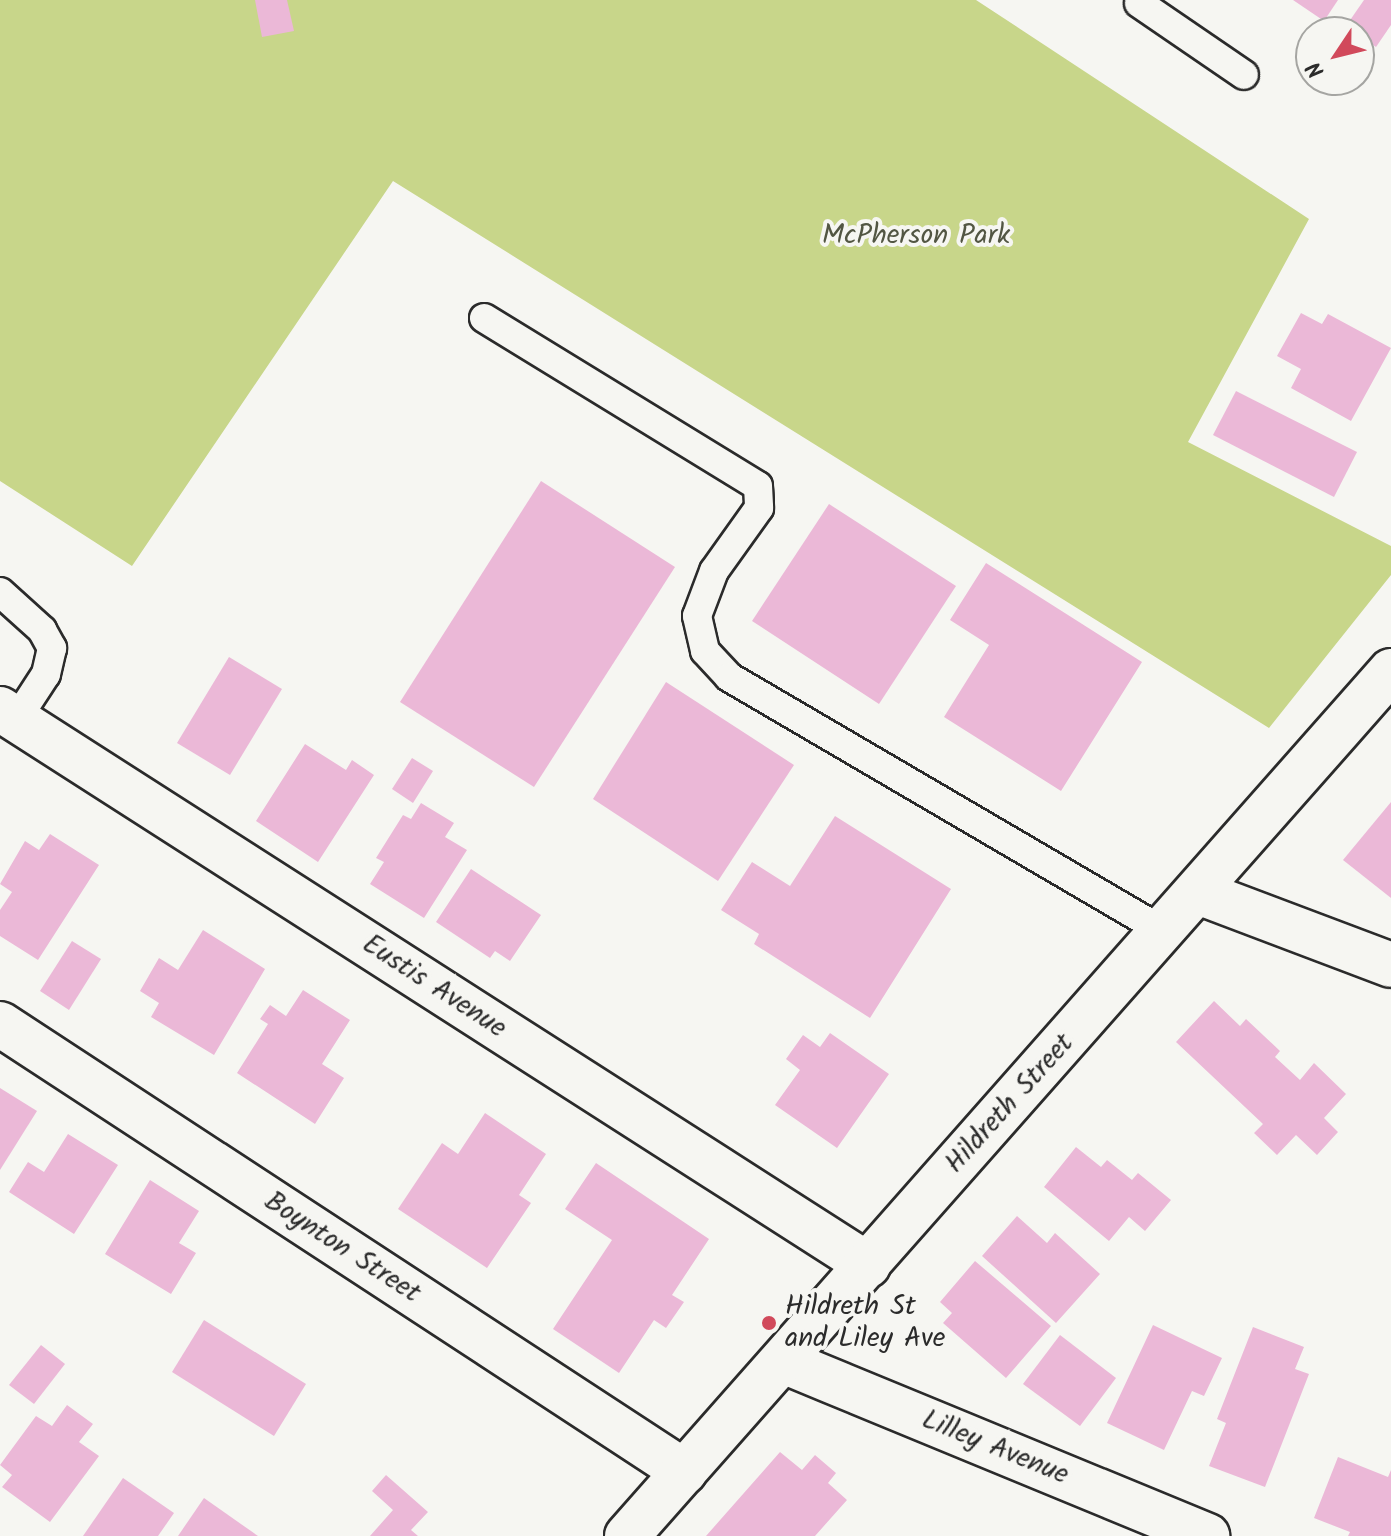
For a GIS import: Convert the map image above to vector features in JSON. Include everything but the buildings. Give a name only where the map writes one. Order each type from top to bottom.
[{"type":"street","name":"Hildreth Street","points":[[627,1536],[1391,671]]},
{"type":"street","name":"Eustis Avenue","points":[[8,714],[868,1265]]},
{"type":"street","points":[[1198,892],[1391,965]]},
{"type":"street","name":"Boynton Street","points":[[0,1024],[685,1472]]},
{"type":"street","name":"Lilley Avenue","points":[[783,1361],[1207,1536]]},
{"type":"lane","points":[[1138,1],[1244,75]]},
{"type":"lane","points":[[484,318],[758,486],[759,508],[714,571],[697,616],[705,651],[729,677],[1163,931]]},
{"type":"lane","points":[[0,592],[15,602],[42,630],[52,648],[46,674],[8,714]]},
{"type":"green space","name":"McPherson Park","points":[[0,0],[976,0],[1309,219],[1188,442],[1391,546],[1391,575],[1269,728],[393,181],[132,566],[0,481]]},
{"type":"place","name":"Hildreth St and Liley Ave","points":[[769,1323]]}]
